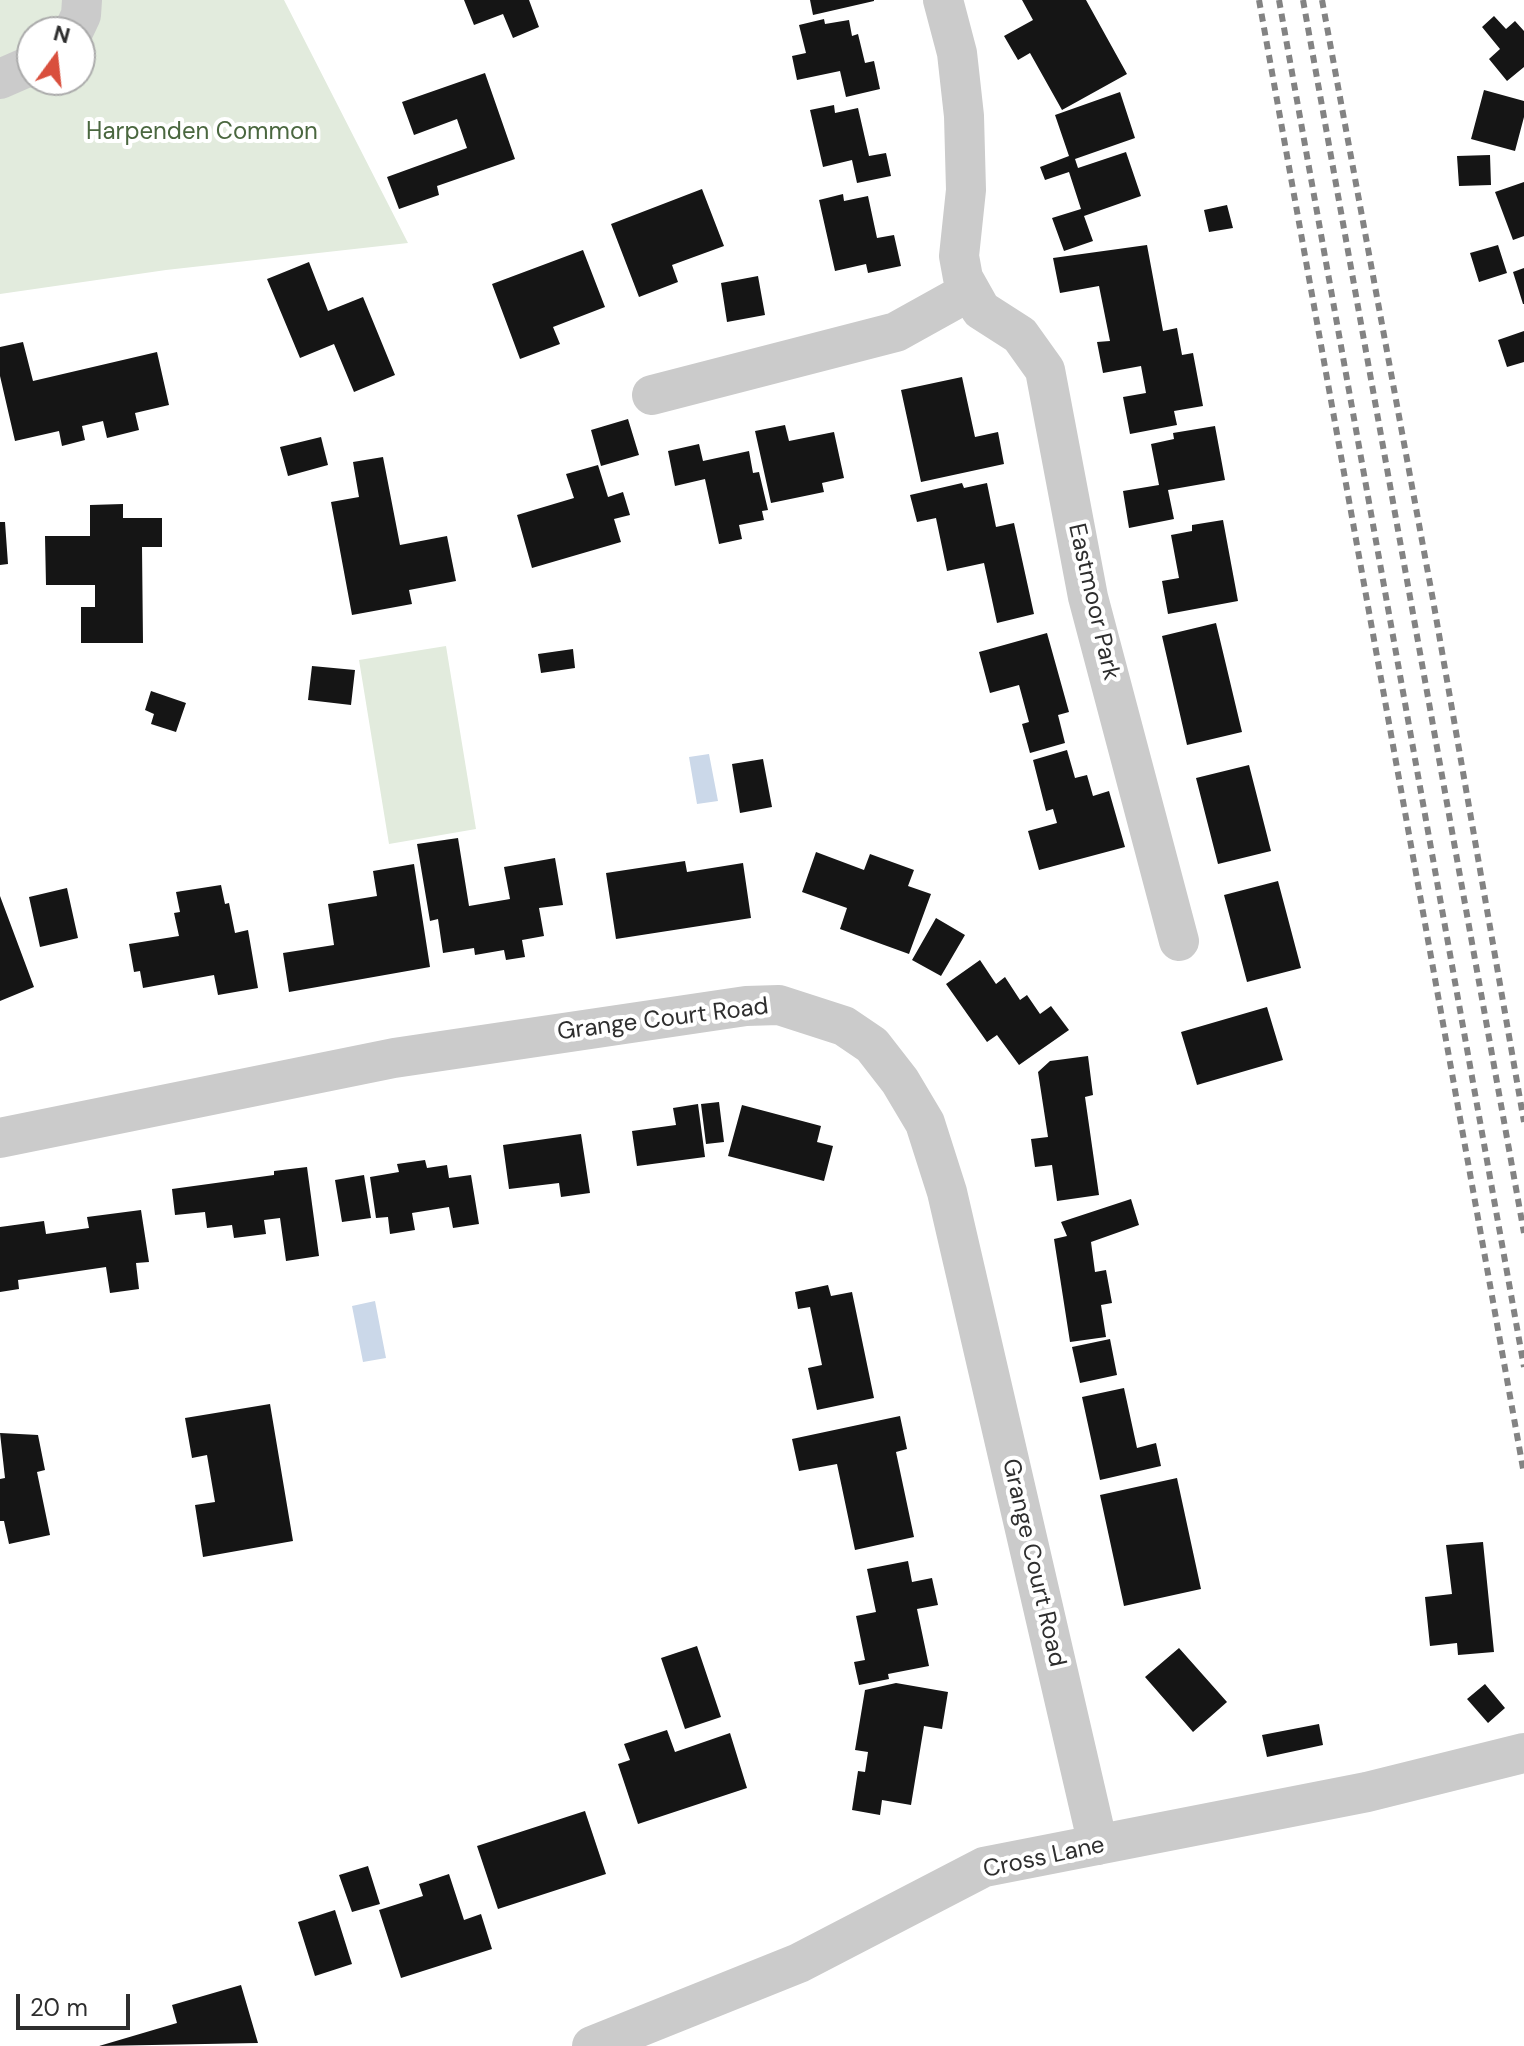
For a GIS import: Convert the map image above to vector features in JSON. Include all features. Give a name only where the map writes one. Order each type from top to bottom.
[{"type":"street","points":[[652,395],[896,332],[968,292],[959,256],[966,190],[964,116],[957,53],[943,0]]},
{"type":"street","name":"Eastmoor Park","points":[[968,292],[981,310],[1020,335],[1045,370],[1088,597],[1179,941]]},
{"type":"street","name":"Grange Court Road","points":[[0,1138],[394,1058],[746,1006],[779,1005],[844,1026],[872,1045],[900,1081],[925,1123],[947,1192],[1098,1845]]},
{"type":"street","name":"Cross Lane","points":[[592,2046],[799,1963],[984,1867],[1367,1792],[1520,1754]]},
{"type":"green space","name":"Harpenden Common","points":[[0,0],[284,0],[408,243],[166,270],[0,294]]},
{"type":"green space","points":[[446,646],[476,829],[389,844],[359,660]]},
{"type":"water","points":[[709,754],[718,801],[697,804],[689,757]]},
{"type":"water","points":[[375,1301],[386,1358],[363,1362],[352,1306]]},
{"type":"building","points":[[464,0],[529,0],[539,27],[513,38],[503,14],[474,25]]},
{"type":"building","points":[[810,0],[874,0],[874,1],[813,15]]},
{"type":"building","points":[[1022,0],[1086,0],[1127,74],[1062,110],[1030,53],[1018,60],[1004,36],[1033,20]]},
{"type":"building","points":[[1494,16],[1506,29],[1515,21],[1524,31],[1524,67],[1507,81],[1489,59],[1500,49],[1482,27]]},
{"type":"building","points":[[824,19],[825,24],[849,20],[852,36],[858,34],[865,63],[874,61],[880,89],[846,97],[840,71],[797,80],[792,56],[806,53],[799,25]]},
{"type":"building","points":[[485,73],[515,159],[437,186],[439,195],[399,209],[387,177],[467,148],[457,119],[414,135],[402,102]]},
{"type":"building","points":[[1484,90],[1524,101],[1524,117],[1515,151],[1471,139]]},
{"type":"building","points":[[1120,92],[1135,138],[1075,159],[1078,168],[1126,152],[1141,196],[1084,216],[1093,241],[1064,251],[1052,218],[1081,209],[1069,172],[1045,180],[1040,167],[1069,156],[1055,115]]},
{"type":"building","points":[[834,105],[835,113],[858,108],[869,156],[886,153],[891,176],[857,183],[852,160],[823,167],[810,110]]},
{"type":"building","points":[[1490,155],[1491,185],[1459,186],[1457,156]]},
{"type":"building","points":[[1524,182],[1524,236],[1513,240],[1495,192]]},
{"type":"building","points":[[702,189],[724,246],[672,265],[678,282],[639,297],[611,224]]},
{"type":"building","points":[[843,194],[844,201],[868,196],[877,238],[894,235],[901,266],[868,273],[866,264],[835,271],[819,200]]},
{"type":"building","points":[[1227,205],[1233,228],[1209,232],[1204,210]]},
{"type":"building","points":[[1147,245],[1163,331],[1177,328],[1182,355],[1193,353],[1203,406],[1174,411],[1177,425],[1130,434],[1123,397],[1146,393],[1141,366],[1103,373],[1097,342],[1110,341],[1099,286],[1060,293],[1053,258]]},
{"type":"building","points":[[1498,245],[1507,273],[1479,282],[1470,253]]},
{"type":"building","points":[[583,250],[605,307],[553,327],[560,344],[520,359],[492,284]]},
{"type":"building","points":[[309,262],[328,311],[363,297],[395,375],[354,392],[334,344],[300,358],[267,279]]},
{"type":"building","points":[[1524,268],[1524,304],[1523,304],[1513,272]]},
{"type":"building","points":[[758,276],[765,315],[727,322],[721,283]]},
{"type":"building","points":[[1524,331],[1524,362],[1507,367],[1498,340]]},
{"type":"building","points":[[23,342],[33,381],[157,352],[169,405],[135,413],[139,430],[107,438],[103,421],[82,426],[85,440],[62,446],[59,431],[15,441],[0,376],[0,347]]},
{"type":"building","points":[[962,377],[975,437],[998,432],[1004,464],[921,482],[901,390]]},
{"type":"building","points":[[628,419],[639,455],[601,466],[591,430]]},
{"type":"building","points":[[785,425],[789,441],[834,432],[844,478],[822,483],[824,492],[771,503],[755,431]]},
{"type":"building","points":[[1215,426],[1225,480],[1168,490],[1174,519],[1129,528],[1123,491],[1159,485],[1151,444],[1174,439],[1173,433]]},
{"type":"building","points":[[321,437],[328,465],[288,476],[280,447]]},
{"type":"building","points":[[699,444],[703,461],[749,451],[753,473],[759,472],[768,510],[762,511],[764,520],[739,525],[742,539],[719,544],[705,479],[675,486],[668,451]]},
{"type":"building","points":[[383,457],[400,545],[447,536],[456,581],[409,590],[412,604],[352,615],[331,502],[359,497],[353,462]]},
{"type":"building","points":[[598,465],[608,497],[623,492],[630,515],[614,519],[621,542],[532,568],[517,515],[574,498],[566,474]]},
{"type":"building","points":[[962,483],[964,488],[987,483],[996,527],[1014,523],[1034,614],[997,623],[984,563],[947,571],[936,518],[917,522],[910,495]]},
{"type":"building","points":[[123,504],[123,518],[162,518],[162,547],[142,547],[143,643],[81,643],[81,607],[95,607],[95,585],[46,585],[45,536],[90,536],[90,505]]},
{"type":"building","points":[[1223,520],[1238,601],[1168,614],[1162,581],[1179,578],[1171,535],[1192,531],[1192,525]]},
{"type":"building","points":[[0,522],[5,522],[8,564],[0,565]]},
{"type":"building","points":[[1216,623],[1242,732],[1187,745],[1162,636]]},
{"type":"building","points":[[1047,633],[1069,712],[1058,715],[1065,743],[1030,753],[1022,724],[1029,722],[1019,685],[990,693],[979,652]]},
{"type":"building","points":[[573,649],[575,668],[541,673],[538,654]]},
{"type":"building","points":[[312,666],[355,670],[351,705],[308,700]]},
{"type":"building","points":[[151,691],[186,703],[176,732],[151,724],[154,714],[145,710]]},
{"type":"building","points":[[1067,750],[1075,778],[1087,775],[1093,796],[1109,791],[1125,847],[1039,870],[1028,831],[1057,823],[1053,809],[1046,811],[1033,760]]},
{"type":"building","points":[[763,759],[772,807],[740,813],[732,764]]},
{"type":"building","points":[[1249,765],[1271,851],[1218,864],[1196,778]]},
{"type":"building","points":[[458,838],[469,906],[510,899],[504,867],[555,858],[563,905],[539,908],[544,936],[522,940],[525,957],[506,960],[504,950],[475,955],[474,948],[443,953],[438,919],[430,921],[417,844]]},
{"type":"building","points":[[816,852],[864,870],[870,854],[914,870],[908,886],[931,894],[909,954],[840,929],[847,908],[802,892]]},
{"type":"building","points":[[685,861],[687,872],[743,863],[751,918],[616,939],[606,873]]},
{"type":"building","points":[[414,864],[430,967],[289,992],[283,953],[334,945],[328,904],[377,896],[373,871]]},
{"type":"building","points":[[1278,881],[1301,968],[1247,982],[1224,895]]},
{"type":"building","points":[[221,885],[225,904],[229,903],[235,933],[248,930],[258,988],[218,995],[214,975],[143,988],[140,971],[134,972],[129,944],[179,936],[174,913],[180,912],[176,892]]},
{"type":"building","points":[[67,888],[78,938],[40,947],[29,897]]},
{"type":"building","points":[[0,896],[34,987],[0,1001]]},
{"type":"building","points":[[936,918],[965,935],[941,976],[912,960]]},
{"type":"building","points":[[980,960],[996,984],[1005,977],[1020,1000],[1027,995],[1040,1014],[1051,1006],[1069,1030],[1019,1065],[997,1035],[987,1042],[946,984]]},
{"type":"building","points":[[1267,1007],[1283,1060],[1197,1085],[1181,1032]]},
{"type":"building","points":[[1088,1056],[1093,1095],[1085,1097],[1099,1195],[1057,1201],[1052,1165],[1035,1167],[1031,1139],[1048,1137],[1038,1072],[1050,1061]]},
{"type":"building","points":[[719,1102],[724,1142],[706,1144],[701,1104]]},
{"type":"building","points":[[698,1104],[705,1157],[637,1166],[632,1131],[676,1125],[673,1108]]},
{"type":"building","points":[[742,1105],[821,1126],[817,1142],[833,1146],[824,1181],[728,1156]]},
{"type":"building","points":[[581,1134],[590,1193],[561,1197],[559,1183],[509,1189],[503,1145]]},
{"type":"building","points":[[425,1160],[427,1168],[447,1165],[449,1178],[471,1175],[479,1224],[453,1228],[449,1207],[412,1213],[415,1230],[390,1234],[388,1217],[376,1218],[370,1177],[399,1172],[397,1164]]},
{"type":"building","points":[[307,1167],[319,1256],[286,1261],[280,1218],[264,1220],[266,1234],[234,1238],[232,1225],[207,1228],[205,1212],[175,1215],[172,1189],[274,1175],[274,1171]]},
{"type":"building","points":[[364,1175],[371,1218],[342,1222],[335,1180]]},
{"type":"building","points":[[1131,1199],[1139,1225],[1091,1242],[1095,1272],[1106,1270],[1112,1303],[1101,1305],[1106,1337],[1070,1342],[1054,1239],[1067,1236],[1061,1222]]},
{"type":"building","points":[[141,1210],[149,1262],[136,1263],[139,1289],[110,1293],[106,1267],[18,1280],[19,1289],[0,1292],[0,1227],[44,1221],[46,1234],[89,1228],[87,1217]]},
{"type":"building","points":[[828,1285],[831,1296],[852,1292],[874,1398],[817,1410],[808,1368],[822,1365],[810,1307],[798,1309],[795,1292]]},
{"type":"building","points":[[1110,1339],[1117,1375],[1080,1383],[1072,1347]]},
{"type":"building","points":[[1124,1388],[1137,1448],[1156,1443],[1161,1466],[1100,1480],[1082,1397]]},
{"type":"building","points":[[270,1404],[293,1541],[203,1557],[195,1505],[215,1502],[207,1455],[192,1458],[185,1418]]},
{"type":"building","points":[[900,1416],[907,1449],[896,1452],[914,1537],[855,1550],[837,1464],[799,1471],[792,1439]]},
{"type":"building","points":[[0,1433],[38,1435],[45,1470],[37,1472],[50,1535],[9,1544],[4,1521],[0,1521],[0,1479],[5,1478]]},
{"type":"building","points":[[1177,1478],[1201,1589],[1124,1606],[1100,1495]]},
{"type":"building","points":[[1483,1542],[1494,1652],[1458,1655],[1457,1643],[1430,1646],[1425,1597],[1452,1594],[1446,1545]]},
{"type":"building","points":[[908,1561],[912,1582],[932,1578],[938,1605],[917,1609],[929,1666],[888,1674],[889,1679],[859,1685],[854,1662],[865,1660],[856,1616],[876,1612],[867,1569]]},
{"type":"building","points":[[697,1646],[721,1717],[685,1729],[661,1658]]},
{"type":"building","points":[[1179,1648],[1227,1702],[1193,1732],[1145,1677]]},
{"type":"building","points":[[896,1683],[948,1692],[942,1729],[924,1726],[911,1805],[882,1800],[880,1815],[852,1810],[858,1771],[865,1772],[868,1752],[855,1750],[865,1690]]},
{"type":"building","points":[[1485,1684],[1505,1708],[1488,1723],[1467,1699]]},
{"type":"building","points":[[1319,1724],[1323,1745],[1267,1757],[1262,1735]]},
{"type":"building","points":[[667,1730],[675,1752],[730,1733],[747,1788],[638,1824],[618,1764],[630,1760],[624,1744]]},
{"type":"building","points":[[585,1811],[606,1874],[498,1909],[477,1846]]},
{"type":"building","points":[[368,1866],[380,1904],[352,1912],[339,1875]]},
{"type":"building","points":[[449,1874],[464,1920],[481,1914],[492,1949],[401,1978],[379,1910],[423,1896],[419,1884]]},
{"type":"building","points":[[335,1910],[352,1964],[315,1976],[298,1922]]},
{"type":"building","points":[[241,1985],[258,2043],[99,2046],[177,2023],[172,2005]]},
{"type":"railway","points":[[1259,0],[1524,1474]]},
{"type":"railway","points":[[1279,0],[1524,1367]]},
{"type":"railway","points":[[1303,0],[1524,1233]]},
{"type":"railway","points":[[1322,0],[1433,600],[1524,1122]]}]
